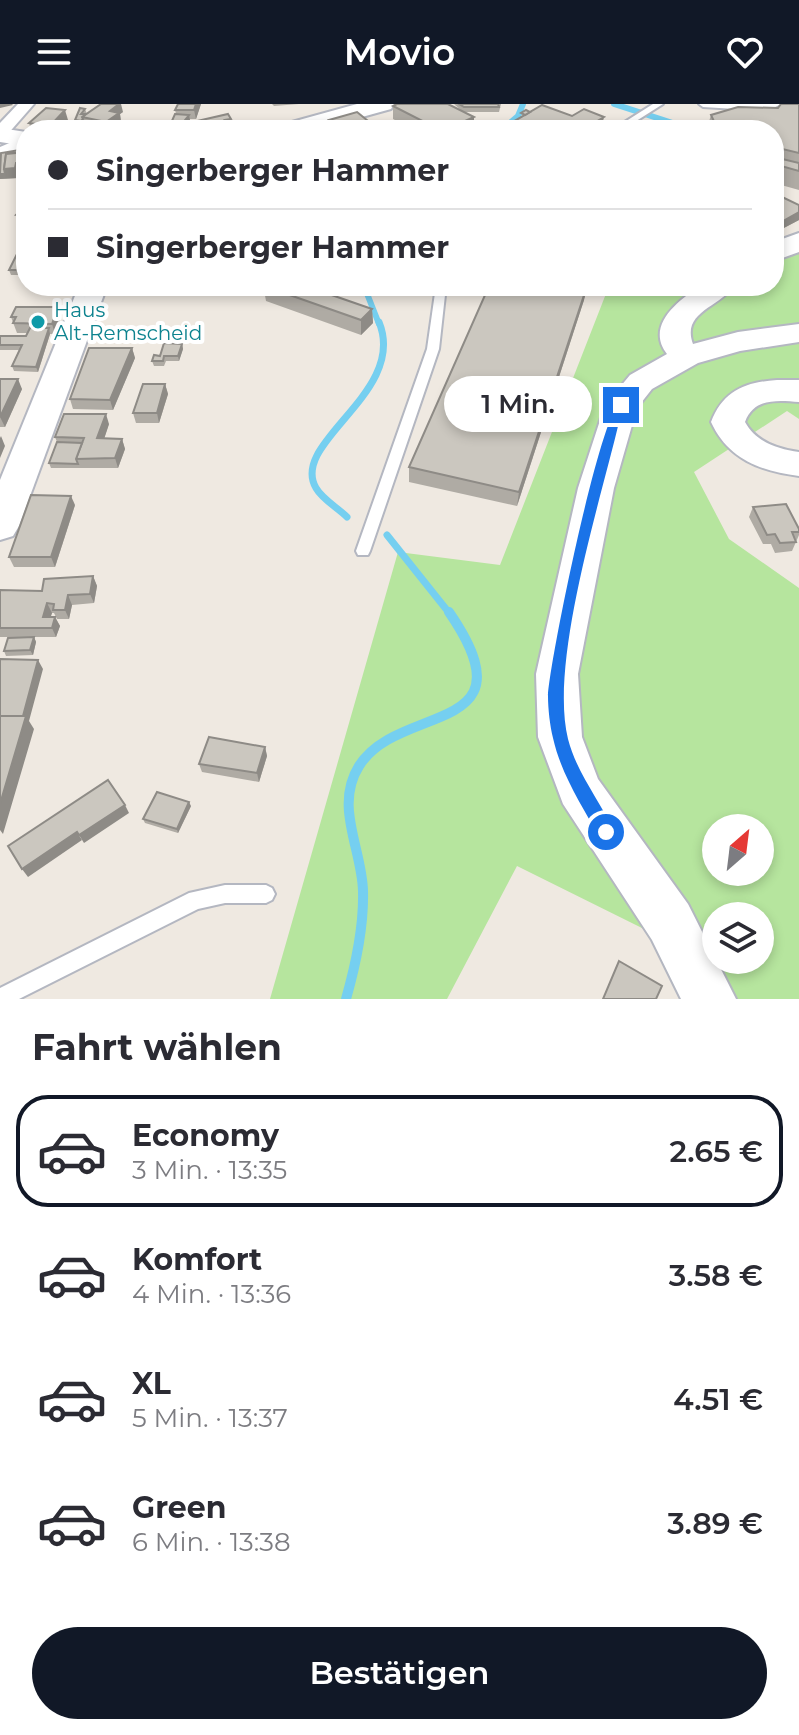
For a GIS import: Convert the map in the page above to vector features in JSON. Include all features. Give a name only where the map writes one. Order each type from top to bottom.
[{"type":"main road","points":[[325,120],[383,104]]},
{"type":"main road","points":[[0,526],[89,296]]},
{"type":"main road","points":[[687,356],[676,346],[675,323],[682,313],[706,296]]},
{"type":"main road","points":[[709,999],[670,922],[593,814],[579,789],[560,737],[556,697],[565,625],[614,422],[621,405],[641,382],[687,356],[738,342],[799,333]]},
{"type":"main road","points":[[799,391],[774,390],[748,396],[738,401],[728,422],[736,437],[756,453],[799,464]]},
{"type":"street","points":[[0,134],[13,112]]},
{"type":"lane","points":[[632,120],[659,104]]},
{"type":"lane","points":[[703,104],[768,108],[777,104]]},
{"type":"lane","points":[[363,551],[433,349],[440,296]]},
{"type":"lane","points":[[0,998],[196,900],[225,894],[266,894]]},
{"type":"green space","points":[[784,243],[799,245],[799,419],[787,411],[694,472],[729,539],[799,588],[799,999],[734,999],[703,974],[774,974],[774,902],[702,902],[702,973],[652,933],[517,866],[447,999],[270,999],[398,552],[500,565],[605,296],[784,296]]},
{"type":"building","points":[[101,104],[119,104],[110,111],[119,113],[109,120],[82,117]]},
{"type":"building","points":[[178,104],[196,104],[194,110],[175,110]]},
{"type":"building","points":[[448,104],[474,117],[467,120],[420,120],[393,106]]},
{"type":"building","points":[[459,104],[498,104],[499,107],[464,107]]},
{"type":"building","points":[[781,104],[799,104],[799,153],[784,149],[784,120],[713,120],[711,115],[738,107],[778,108]]},
{"type":"building","points":[[542,105],[572,116],[584,109],[604,117],[599,120],[516,120]]},
{"type":"building","points":[[46,108],[65,110],[56,120],[32,120]]},
{"type":"building","points":[[80,108],[85,109],[81,114],[86,114],[83,119],[75,120]]},
{"type":"building","points":[[357,112],[367,120],[329,120]]},
{"type":"building","points":[[175,114],[189,115],[185,120],[172,120]]},
{"type":"building","points":[[228,114],[231,119],[225,120],[201,120]]},
{"type":"building","points":[[16,151],[6,154],[5,174],[0,174],[1,153]]},
{"type":"building","points":[[16,153],[15,168],[4,169],[6,154]]},
{"type":"building","points":[[784,159],[799,163],[799,171],[784,167]]},
{"type":"building","points":[[784,198],[799,205],[799,212],[784,220]]},
{"type":"building","points":[[16,256],[16,270],[9,270]]},
{"type":"building","points":[[293,296],[335,296],[372,309],[361,320]]},
{"type":"building","points":[[485,296],[584,296],[519,492],[409,467]]},
{"type":"building","points":[[16,307],[58,307],[52,324],[13,323],[16,317],[11,317]]},
{"type":"building","points":[[30,328],[49,328],[36,367],[12,366],[22,345],[0,345],[0,336],[26,336]]},
{"type":"building","points":[[164,343],[182,344],[178,356],[164,356],[163,361],[152,361],[154,355],[160,356]]},
{"type":"building","points":[[89,348],[132,348],[110,400],[70,399]]},
{"type":"building","points":[[0,379],[18,379],[0,417]]},
{"type":"building","points":[[143,384],[165,384],[157,413],[133,413]]},
{"type":"building","points":[[64,414],[106,414],[97,438],[122,439],[115,458],[76,459],[84,438],[55,437]]},
{"type":"building","points":[[57,442],[82,443],[76,459],[78,464],[49,463]]},
{"type":"building","points":[[31,495],[71,496],[51,557],[9,557]]},
{"type":"building","points":[[786,504],[799,532],[792,532],[796,542],[780,543],[775,534],[767,535],[753,507]]},
{"type":"building","points":[[93,576],[90,594],[68,595],[65,610],[53,610],[54,604],[47,603],[43,617],[55,617],[52,628],[0,628],[0,590],[42,591],[44,579]]},
{"type":"building","points":[[34,637],[30,650],[4,651],[8,638]]},
{"type":"building","points":[[0,659],[38,660],[23,716],[0,716]]},
{"type":"building","points":[[0,716],[26,716],[0,804]]},
{"type":"building","points":[[209,737],[265,747],[257,773],[199,764]]},
{"type":"building","points":[[108,780],[125,805],[22,869],[8,846]]},
{"type":"building","points":[[157,792],[189,802],[177,829],[143,819]]},
{"type":"building","points":[[619,961],[662,986],[656,999],[603,999]]},
{"type":"waterway","points":[[513,120],[523,104]]},
{"type":"waterway","points":[[614,104],[663,120]]},
{"type":"waterway","points":[[368,296],[379,324]]},
{"type":"waterway","points":[[347,517],[319,492],[312,471],[319,453],[365,394],[378,371],[384,348],[379,322]]},
{"type":"waterway","points":[[387,535],[450,614]]},
{"type":"waterway","points":[[346,999],[359,946],[363,905],[362,875],[349,812],[352,781],[359,766],[378,746],[451,712],[469,699],[477,680],[471,652],[449,612]]},
{"type":"place","name":"Haus Alt-Remscheid","points":[[38,322]]},
{"type":"route","points":[[606,832],[569,767],[560,737],[556,697],[562,641],[579,564],[596,488],[621,405]]}]
